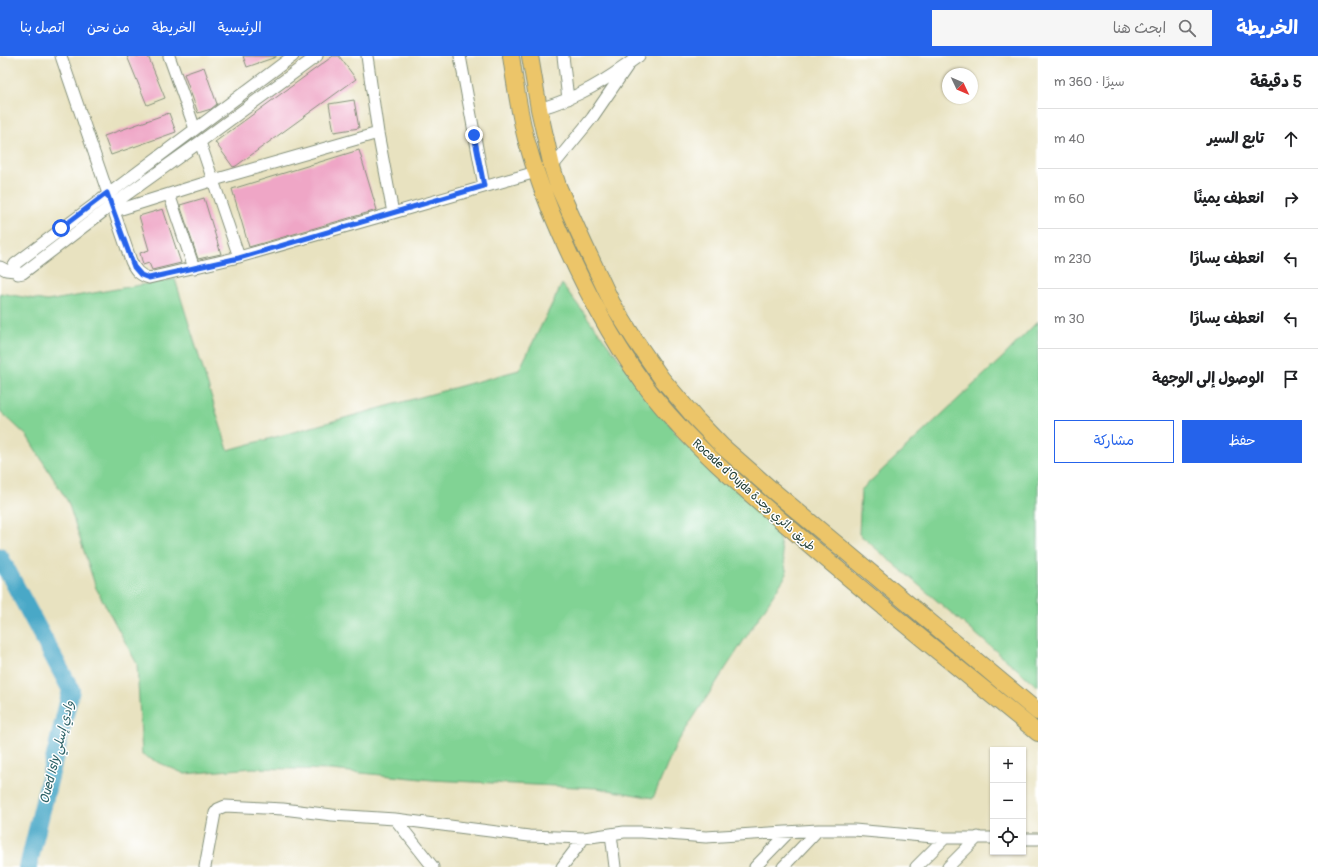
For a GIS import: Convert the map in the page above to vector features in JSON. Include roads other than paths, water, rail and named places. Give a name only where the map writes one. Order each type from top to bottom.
[{"type":"highway","name":"Rocade d'Oujda طريق دائري وجدة","points":[[511,56],[520,114],[536,172],[556,224],[591,301],[613,339],[654,397],[680,427],[742,487],[834,566],[1038,733]]},
{"type":"highway","name":"Rocade d'Oujda طريق دائري وجدة","points":[[530,56],[539,109],[552,167],[558,186],[612,303],[662,379],[696,419],[722,446],[772,490],[1038,712]]},
{"type":"street","points":[[61,56],[107,193],[134,267],[141,275],[149,278],[239,258],[536,172]]},
{"type":"street","points":[[169,56],[195,129]]},
{"type":"street","points":[[15,271],[13,267],[15,264],[107,193],[293,56]]},
{"type":"street","points":[[0,268],[15,271],[18,274],[23,273],[317,56]]},
{"type":"street","points":[[367,56],[378,133],[393,213]]},
{"type":"street","points":[[460,56],[484,186]]},
{"type":"street","points":[[563,56],[568,100]]},
{"type":"street","points":[[539,109],[568,100],[605,81],[639,56]]},
{"type":"street","points":[[552,167],[592,118],[628,64]]},
{"type":"street","points":[[113,208],[169,194],[378,133]]},
{"type":"street","points":[[200,142],[239,258]]},
{"type":"street","points":[[169,194],[194,268]]},
{"type":"street","points":[[205,867],[215,812],[225,806],[283,809],[529,836],[584,838],[611,834],[642,832],[706,837],[818,830],[854,830],[945,838],[990,838]]},
{"type":"street","points":[[394,820],[433,867]]},
{"type":"street","points":[[783,867],[818,830]]},
{"type":"street","points":[[755,867],[789,832]]},
{"type":"street","points":[[611,834],[615,867]]},
{"type":"street","points":[[948,867],[978,837]]},
{"type":"street","points":[[562,867],[584,838]]},
{"type":"street","points":[[916,867],[945,838]]},
{"type":"street","points":[[1026,838],[1038,839]]},
{"type":"waterway","name":"Oued Isly وادي إسلي","points":[[0,557],[71,690],[28,867]]}]
